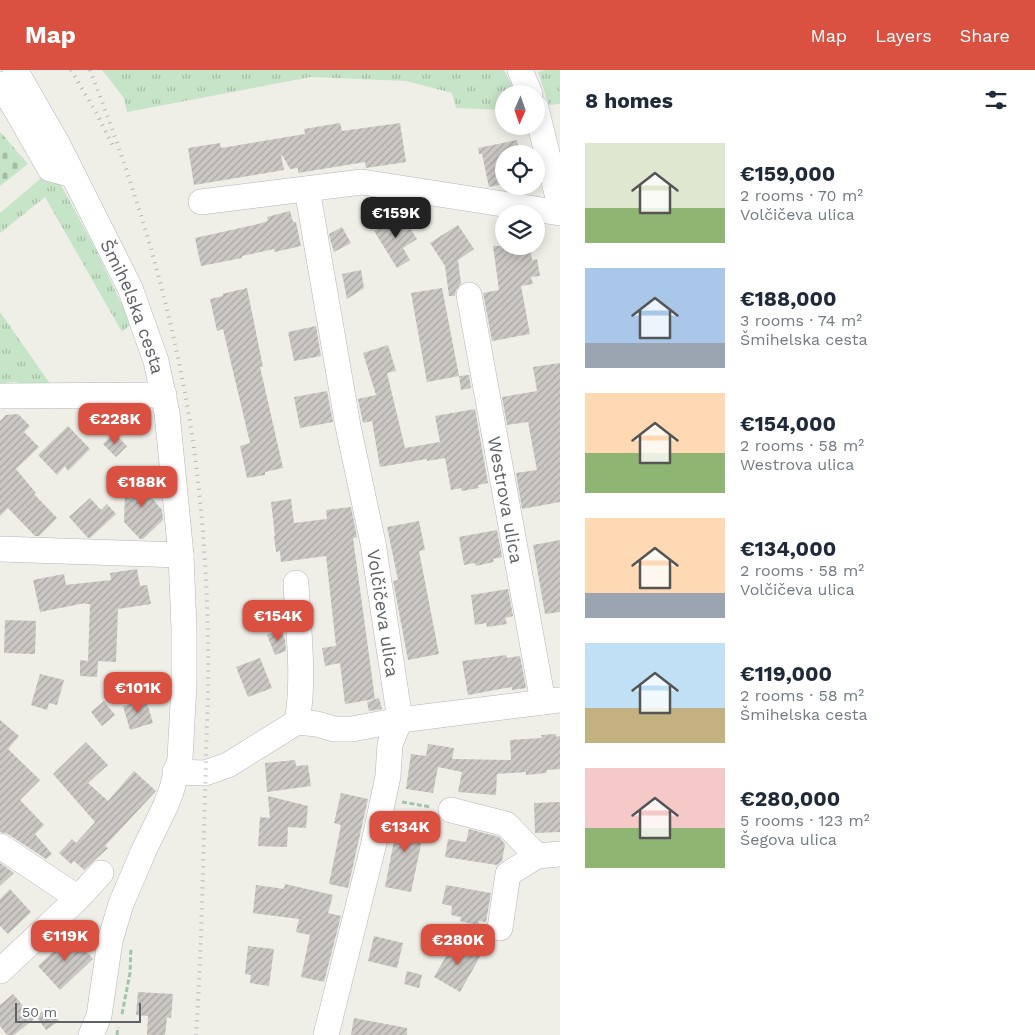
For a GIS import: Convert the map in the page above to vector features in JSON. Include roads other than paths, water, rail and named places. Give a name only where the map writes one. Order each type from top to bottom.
[{"type":"street","name":"Šmihelska cesta","points":[[16,70],[38,108],[130,288],[156,360],[164,394],[181,555],[184,684],[180,759],[165,808],[144,850],[121,904],[110,941],[97,1029]]},
{"type":"street","points":[[520,70],[526,85]]},
{"type":"street","points":[[0,84],[18,111],[50,169],[73,175]]},
{"type":"street","points":[[543,135],[560,206]]},
{"type":"street","points":[[201,202],[362,182],[560,213]]},
{"type":"street","name":"Volčičeva ulica","points":[[307,189],[348,426],[373,543],[400,720]]},
{"type":"street","name":"Westrova ulica","points":[[297,722],[317,724],[334,729],[352,729],[400,720],[551,701],[469,295]]},
{"type":"street","points":[[0,396],[164,394]]},
{"type":"street","points":[[0,549],[181,555]]},
{"type":"street","points":[[175,772],[205,774],[228,765],[297,722],[300,678],[296,583]]},
{"type":"street","points":[[326,1035],[384,799],[390,744],[400,720]]},
{"type":"street","points":[[451,810],[506,824],[549,855],[508,874],[500,928]]},
{"type":"street","points":[[0,846],[78,898]]},
{"type":"street","points":[[0,971],[78,898],[101,873]]},
{"type":"railway","points":[[71,70],[113,146]]},
{"type":"railway","points":[[90,70],[123,159],[164,295],[184,388],[200,497],[207,591],[208,685],[201,933],[196,1035]]}]
